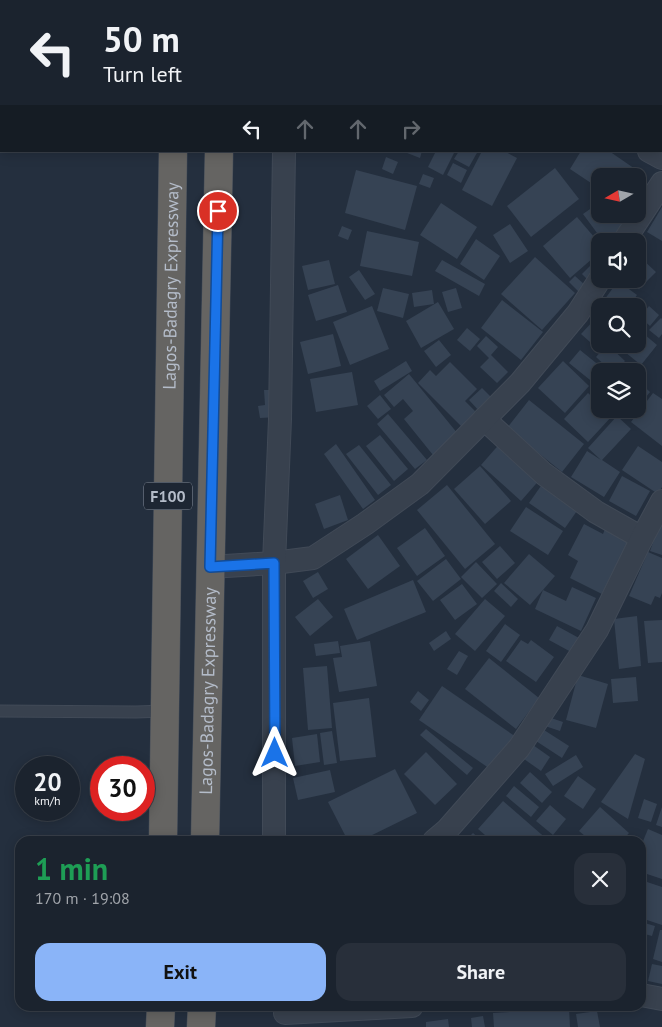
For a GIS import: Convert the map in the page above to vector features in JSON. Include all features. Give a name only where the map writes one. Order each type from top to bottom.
[{"type":"highway","name":"Lagos-Badagry Expressway","points":[[163,836],[173,152]]},
{"type":"highway","name":"Lagos-Badagry Expressway","points":[[205,836],[219,152]]},
{"type":"highway","points":[[160,1027],[161,1011]]},
{"type":"highway","points":[[201,1027],[202,1011]]},
{"type":"street","points":[[274,836],[274,563],[280,418],[284,152]]},
{"type":"street","points":[[651,152],[662,158]]},
{"type":"street","points":[[629,233],[662,183]]},
{"type":"street","points":[[210,567],[274,563],[313,558],[420,484],[520,383],[578,313],[594,288]]},
{"type":"street","points":[[484,419],[544,474],[596,512],[642,538]]},
{"type":"street","points":[[440,836],[519,748],[597,630],[662,501]]},
{"type":"street","points":[[646,996],[662,999]]},
{"type":"street","points":[[285,1015],[341,1011]]},
{"type":"lane","points":[[0,711],[165,711]]},
{"type":"building","points":[[405,152],[422,152],[420,158]]},
{"type":"building","points":[[436,152],[454,152],[443,175],[428,167]]},
{"type":"building","points":[[458,152],[477,152],[469,167],[454,159]]},
{"type":"building","points":[[481,152],[506,152],[517,158],[492,206],[462,190]]},
{"type":"building","points":[[580,152],[610,152],[634,168],[591,168],[591,183],[570,169]]},
{"type":"building","points":[[386,157],[398,162],[393,174],[382,169]]},
{"type":"building","points":[[453,163],[467,170],[461,183],[447,175]]},
{"type":"building","points":[[555,168],[579,199],[531,237],[507,206]]},
{"type":"building","points":[[356,170],[417,186],[405,230],[345,213]]},
{"type":"building","points":[[423,174],[434,178],[430,188],[419,184]]},
{"type":"building","points":[[441,203],[477,227],[457,259],[420,235]]},
{"type":"building","points":[[662,207],[662,241],[647,232]]},
{"type":"building","points":[[591,208],[591,223],[621,223],[627,231],[624,233],[597,233],[583,214]]},
{"type":"building","points":[[577,217],[591,233],[591,260],[570,278],[543,246]]},
{"type":"building","points":[[510,224],[528,251],[510,263],[493,235]]},
{"type":"building","points":[[342,226],[352,230],[348,240],[338,236]]},
{"type":"building","points":[[367,231],[419,242],[412,276],[360,266]]},
{"type":"building","points":[[476,239],[500,256],[484,280],[460,264]]},
{"type":"building","points":[[535,257],[575,293],[542,330],[501,294]]},
{"type":"building","points":[[329,260],[335,284],[308,290],[302,266]]},
{"type":"building","points":[[442,260],[485,284],[479,296],[435,271]]},
{"type":"building","points":[[646,263],[656,272],[646,282]]},
{"type":"building","points":[[591,265],[591,279],[589,281],[582,274]]},
{"type":"building","points":[[359,270],[375,294],[365,300],[349,277]]},
{"type":"building","points":[[575,276],[585,285],[579,292],[569,282]]},
{"type":"building","points":[[338,285],[347,312],[316,321],[308,295]]},
{"type":"building","points":[[383,288],[409,294],[403,318],[377,311]]},
{"type":"building","points":[[456,288],[462,308],[448,312],[442,292]]},
{"type":"building","points":[[613,288],[628,288],[637,295],[635,298],[606,298]]},
{"type":"building","points":[[432,290],[434,304],[414,307],[412,293]]},
{"type":"building","points":[[502,300],[543,332],[521,360],[481,328]]},
{"type":"building","points":[[438,302],[454,329],[421,348],[406,321]]},
{"type":"building","points":[[372,306],[389,349],[350,365],[333,322]]},
{"type":"building","points":[[649,306],[659,315],[650,326],[646,322],[646,310]]},
{"type":"building","points":[[661,318],[662,334],[659,338],[649,330]]},
{"type":"building","points":[[591,323],[590,342],[581,334]]},
{"type":"building","points":[[467,328],[480,339],[470,351],[457,340]]},
{"type":"building","points":[[333,334],[341,366],[308,374],[300,342]]},
{"type":"building","points":[[486,336],[498,347],[491,355],[508,372],[497,383],[480,367],[489,358],[477,346]]},
{"type":"building","points":[[646,336],[657,345],[643,363],[639,363],[626,353],[646,353]]},
{"type":"building","points":[[439,340],[451,355],[436,367],[424,351]]},
{"type":"building","points":[[580,350],[596,363],[591,363],[591,381],[569,363]]},
{"type":"building","points":[[599,353],[617,353],[625,361],[623,363],[602,363],[596,357]]},
{"type":"building","points":[[406,361],[412,371],[380,391],[374,381]]},
{"type":"building","points":[[563,361],[589,386],[565,413],[538,388]]},
{"type":"building","points":[[450,362],[477,389],[465,401],[479,415],[465,430],[418,383],[430,370],[436,376]]},
{"type":"building","points":[[352,372],[358,405],[316,412],[310,379]]},
{"type":"building","points":[[409,374],[458,434],[433,455],[404,419],[413,411],[403,399],[394,407],[384,395]]},
{"type":"building","points":[[482,388],[493,399],[480,412],[469,400]]},
{"type":"building","points":[[646,388],[650,392],[646,397]]},
{"type":"building","points":[[264,390],[276,390],[278,417],[260,418],[258,406],[265,405]]},
{"type":"building","points":[[588,393],[591,396],[591,418],[610,418],[588,442],[564,419]]},
{"type":"building","points":[[653,393],[662,399],[662,446],[631,422],[634,418],[646,418],[646,402]]},
{"type":"building","points":[[380,395],[391,409],[378,419],[367,406]]},
{"type":"building","points":[[529,400],[584,444],[562,472],[507,428]]},
{"type":"building","points":[[388,414],[427,460],[415,469],[377,424]]},
{"type":"building","points":[[615,418],[619,418],[631,429],[602,460],[620,472],[604,497],[571,477],[587,451],[601,460],[588,448]]},
{"type":"building","points":[[380,435],[408,469],[394,481],[366,446]]},
{"type":"building","points":[[502,441],[542,477],[521,501],[481,465]]},
{"type":"building","points":[[336,444],[375,500],[363,509],[324,454]]},
{"type":"building","points":[[359,445],[391,485],[378,495],[346,454]]},
{"type":"building","points":[[638,446],[662,462],[662,487],[658,494],[622,470]]},
{"type":"building","points":[[480,466],[511,501],[485,524],[454,489]]},
{"type":"building","points":[[622,476],[650,491],[636,516],[609,501]]},
{"type":"building","points":[[543,483],[579,508],[565,528],[529,503]]},
{"type":"building","points":[[447,485],[495,544],[465,569],[417,510]]},
{"type":"building","points":[[340,495],[348,520],[324,529],[315,504]]},
{"type":"building","points":[[526,507],[563,531],[548,555],[510,531]]},
{"type":"building","points":[[662,517],[662,555],[650,551]]},
{"type":"building","points":[[584,524],[603,534],[607,524],[631,536],[602,594],[570,578],[578,561],[568,555]]},
{"type":"building","points":[[425,528],[445,556],[417,576],[397,548]]},
{"type":"building","points":[[378,535],[400,566],[368,589],[346,559]]},
{"type":"building","points":[[500,546],[515,563],[497,579],[482,562]]},
{"type":"building","points":[[648,552],[662,558],[662,593],[660,598],[655,596],[651,605],[629,596]]},
{"type":"building","points":[[529,554],[555,576],[530,605],[504,583]]},
{"type":"building","points":[[446,559],[461,579],[433,601],[417,581]]},
{"type":"building","points":[[476,562],[497,584],[482,598],[461,577]]},
{"type":"building","points":[[318,572],[328,589],[313,598],[303,581]]},
{"type":"building","points":[[413,580],[426,612],[357,640],[344,609]]},
{"type":"building","points":[[501,583],[518,599],[511,607],[494,591]]},
{"type":"building","points":[[462,584],[477,604],[455,620],[440,600]]},
{"type":"building","points":[[572,587],[596,598],[581,631],[535,609],[543,590],[566,601]]},
{"type":"building","points":[[318,599],[333,617],[310,636],[295,617]]},
{"type":"building","points":[[485,599],[505,616],[475,651],[455,634]]},
{"type":"building","points":[[637,616],[641,666],[619,669],[614,619]]},
{"type":"building","points":[[662,620],[662,662],[648,663],[644,621]]},
{"type":"building","points":[[505,624],[520,635],[501,662],[486,651]]},
{"type":"building","points":[[557,626],[579,638],[571,652],[549,640]]},
{"type":"building","points":[[446,631],[451,639],[434,651],[429,643]]},
{"type":"building","points":[[521,640],[528,644],[531,640],[554,657],[536,682],[506,661]]},
{"type":"building","points":[[338,641],[340,653],[316,656],[314,644]]},
{"type":"building","points":[[370,641],[377,686],[339,692],[333,658],[342,657],[340,646]]},
{"type":"building","points":[[459,651],[468,656],[457,675],[447,669]]},
{"type":"building","points":[[489,658],[539,698],[516,729],[465,689]]},
{"type":"building","points":[[327,666],[332,728],[308,730],[303,668]]},
{"type":"building","points":[[578,675],[608,684],[596,728],[566,720]]},
{"type":"building","points":[[636,677],[638,701],[613,703],[611,679]]},
{"type":"building","points":[[442,686],[519,739],[496,773],[419,720]]},
{"type":"building","points":[[418,691],[429,700],[421,711],[410,702]]},
{"type":"building","points":[[369,698],[376,757],[340,761],[333,703]]},
{"type":"building","points":[[548,717],[563,722],[560,731],[545,726]]},
{"type":"building","points":[[426,729],[473,768],[467,775],[420,735]]},
{"type":"building","points":[[544,730],[569,746],[562,758],[536,741]]},
{"type":"building","points":[[332,731],[337,763],[324,765],[320,733]]},
{"type":"building","points":[[317,734],[320,762],[295,766],[292,738]]},
{"type":"building","points":[[533,745],[550,757],[541,771],[524,759]]},
{"type":"building","points":[[426,752],[457,784],[435,805],[404,774]]},
{"type":"building","points":[[635,754],[645,759],[628,819],[601,802]]},
{"type":"building","points":[[576,755],[583,767],[553,786],[545,774]]},
{"type":"building","points":[[395,769],[417,813],[370,836],[345,836],[328,802]]},
{"type":"building","points":[[330,770],[335,792],[298,800],[293,778]]},
{"type":"building","points":[[530,772],[552,792],[542,803],[520,783]]},
{"type":"building","points":[[578,776],[596,789],[583,809],[564,796]]},
{"type":"building","points":[[514,786],[539,807],[531,817],[506,796]]},
{"type":"building","points":[[644,799],[657,804],[651,822],[638,818]]},
{"type":"building","points":[[503,801],[543,836],[486,836],[478,829]]},
{"type":"building","points":[[550,805],[566,819],[553,835],[536,821]]},
{"type":"building","points":[[600,807],[629,833],[626,836],[585,836],[579,831]]},
{"type":"building","points":[[662,807],[662,827],[656,825]]},
{"type":"building","points":[[648,829],[662,835],[662,879],[646,874],[645,836]]},
{"type":"building","points":[[646,882],[662,887],[662,925],[646,920]]},
{"type":"building","points":[[646,923],[655,926],[652,936],[646,934]]},
{"type":"building","points":[[660,930],[662,930],[662,962],[653,959]]},
{"type":"building","points":[[652,964],[662,966],[662,984],[648,981]]},
{"type":"building","points":[[569,1011],[570,1027],[494,1027],[493,1013]]},
{"type":"building","points":[[597,1011],[600,1027],[578,1027],[576,1014]]},
{"type":"building","points":[[483,1016],[485,1027],[472,1027],[471,1018]]},
{"type":"building","points":[[448,1019],[449,1027],[426,1027],[426,1022]]},
{"type":"route","points":[[218,211],[210,567],[274,563],[275,753]]}]
